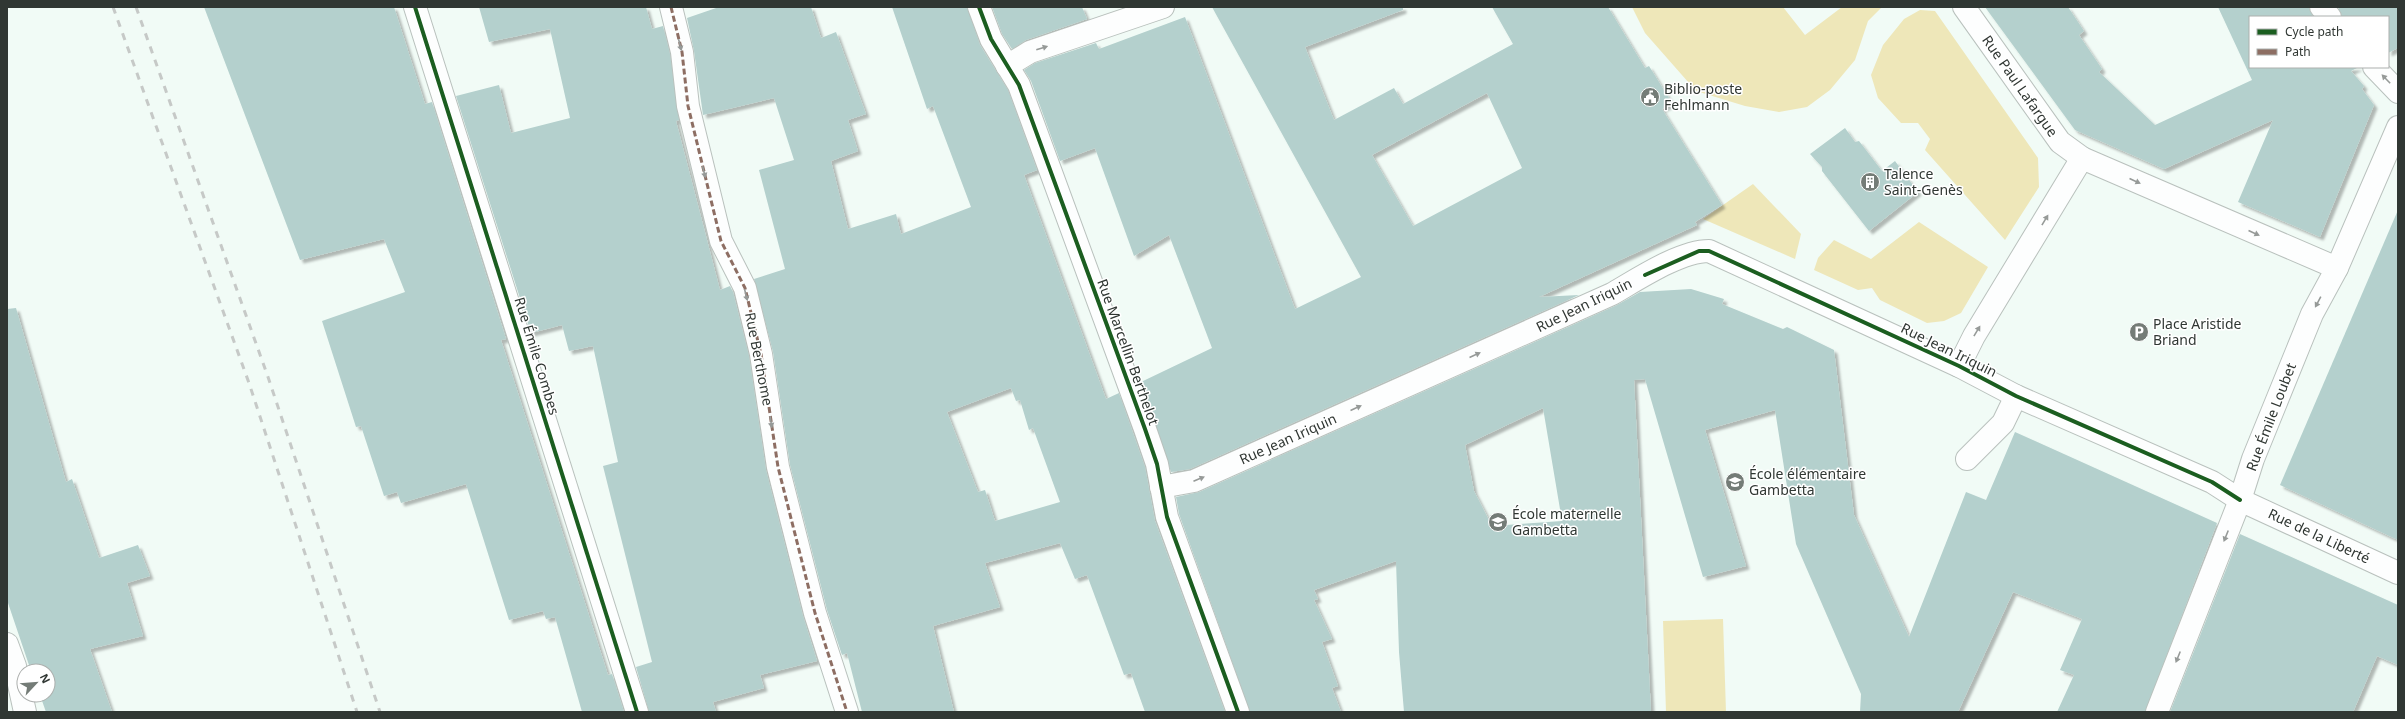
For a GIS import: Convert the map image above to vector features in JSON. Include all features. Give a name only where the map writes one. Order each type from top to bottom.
[{"type":"street","name":"Rue Émile Combes","points":[[416,7],[637,712]]},
{"type":"street","name":"Rue Berthome","points":[[671,7],[682,52],[688,106],[721,241],[744,288],[760,354],[778,466],[816,613],[847,712]]},
{"type":"street","name":"Rue Marcellin Berthelot","points":[[979,7],[991,39],[1019,85],[1126,376],[1157,464],[1166,518],[1238,712]]},
{"type":"street","points":[[1007,66],[1030,52],[1163,7]]},
{"type":"street","name":"Rue Paul Lafargue","points":[[1964,7],[2060,142],[2082,158]]},
{"type":"street","points":[[2321,7],[2329,16]]},
{"type":"street","points":[[2375,68],[2398,92]]},
{"type":"street","name":"Rue Émile Loubet","points":[[2157,712],[2240,500],[2253,459],[2297,350],[2312,314],[2337,268],[2398,127]]},
{"type":"street","points":[[1960,366],[1978,329],[2082,158],[2337,268]]},
{"type":"street","name":"Rue Jean Iriquin","points":[[1161,487],[1201,478],[1612,294],[1645,275],[1699,251],[1710,251],[1960,366],[2016,396],[2212,482],[2240,500]]},
{"type":"street","points":[[1966,459],[2003,423],[2016,396]]},
{"type":"street","name":"Rue de la Liberté","points":[[2240,500],[2398,572]]},
{"type":"street","points":[[7,644],[15,666],[25,712]]},
{"type":"shaded area","points":[[1632,7],[1783,7],[1805,35],[1842,7],[1882,7],[1868,21],[1855,60],[1830,90],[1807,107],[1779,112],[1745,106],[1696,91],[1645,33]]},
{"type":"shaded area","points":[[1920,10],[1935,11],[2038,158],[2039,187],[2005,240],[1925,150],[1930,139],[1918,123],[1901,123],[1878,98],[1871,75],[1883,45],[1904,19]]},
{"type":"shaded area","points":[[1753,184],[1801,234],[1795,259],[1703,219]]},
{"type":"shaded area","points":[[1919,222],[1988,267],[1961,313],[1944,321],[1927,323],[1880,300],[1872,288],[1858,290],[1814,270],[1818,258],[1834,240],[1871,259]]},
{"type":"shaded area","points":[[1723,619],[1726,712],[1666,712],[1663,621]]},
{"type":"building","points":[[204,7],[394,7],[425,104],[432,102],[506,339],[501,340],[608,675],[612,674],[624,712],[582,712],[555,617],[546,619],[543,611],[509,620],[466,484],[401,503],[397,492],[384,496],[361,426],[356,427],[322,321],[405,292],[384,239],[300,260]]},
{"type":"building","points":[[479,7],[646,7],[652,29],[663,26],[670,54],[679,120],[676,121],[720,290],[730,286],[733,292],[749,356],[766,470],[803,616],[817,661],[760,675],[764,688],[713,702],[716,712],[649,712],[636,667],[652,662],[603,466],[618,462],[593,346],[569,351],[562,325],[531,333],[456,96],[499,85],[511,133],[570,118],[550,29],[489,42]]},
{"type":"building","points":[[719,7],[811,7],[821,38],[836,32],[866,114],[848,120],[858,151],[831,161],[848,229],[896,214],[901,234],[971,207],[933,106],[927,109],[892,7],[967,7],[980,45],[1008,90],[1037,170],[1024,175],[1106,399],[1119,393],[1145,467],[1155,521],[1225,712],[1145,712],[1131,673],[1124,675],[1087,575],[1075,579],[1060,543],[985,563],[1000,607],[933,626],[954,712],[862,712],[847,653],[842,655],[827,610],[790,465],[773,352],[754,279],[785,269],[759,170],[794,160],[774,98],[703,115],[694,51],[687,18]],"holes":[[[1011,388],[1016,401],[1020,400],[1029,430],[1033,428],[1060,502],[995,521],[985,490],[978,492],[947,412]]]},
{"type":"building","points":[[992,7],[1082,7],[1087,19],[1026,40],[1012,49],[1002,34]]},
{"type":"building","points":[[1212,7],[1403,7],[1403,10],[1305,47],[1334,120],[1394,88],[1403,104],[1513,44],[1492,7],[1608,7],[1645,68],[1649,66],[1672,103],[1662,109],[1722,205],[1695,222],[1697,225],[1539,297],[1579,295],[1190,469],[1171,472],[1141,382],[1212,348],[1169,235],[1134,256],[1095,148],[1060,161],[1031,81],[1024,70],[1035,63],[1096,43],[1099,49],[1185,17],[1295,309],[1361,277]],"holes":[[[1487,93],[1522,168],[1413,226],[1372,155]]]},
{"type":"building","points":[[1985,7],[2068,7],[2084,31],[2079,35],[2102,69],[2099,72],[2155,125],[2252,80],[2218,7],[2309,7],[2313,16],[2249,16],[2249,68],[2357,68],[2351,71],[2364,86],[2362,89],[2374,105],[2320,237],[2238,202],[2273,120],[2164,169],[2075,130]]},
{"type":"building","points":[[2338,7],[2398,7],[2398,48],[2389,52],[2389,16],[2342,16]]},
{"type":"building","name":"Talence Saint-Genès","points":[[1845,128],[1855,142],[1859,141],[1882,171],[1895,161],[1918,192],[1869,231],[1822,171],[1822,167],[1810,154]]},
{"type":"building","points":[[2398,210],[2398,540],[2280,485]]},
{"type":"building","points":[[1691,289],[1724,299],[1722,304],[1783,329],[1787,327],[1834,350],[1854,515],[1909,637],[1966,492],[1986,500],[2015,432],[2217,523],[2145,712],[2057,712],[2074,675],[2060,670],[2082,619],[2013,592],[1958,712],[1860,712],[1861,694],[1796,544],[1775,410],[1705,430],[1746,566],[1703,577],[1645,379],[1634,380],[1651,712],[1404,712],[1399,652],[1396,561],[1314,590],[1318,599],[1314,600],[1332,639],[1322,642],[1338,686],[1332,688],[1341,712],[1250,712],[1179,514],[1176,497],[1199,492],[1617,305],[1640,292]],"holes":[[[1543,408],[1562,521],[1492,526],[1474,491],[1465,445]]]},
{"type":"building","points":[[16,308],[66,482],[72,479],[99,558],[138,545],[150,576],[127,583],[143,636],[90,649],[112,712],[46,712],[43,703],[56,703],[56,663],[28,663],[7,600],[7,309]]},
{"type":"building","points":[[2240,534],[2398,605],[2398,665],[2377,656],[2353,712],[2170,712]]},
{"type":"railway","points":[[113,7],[249,383],[357,712]]},
{"type":"railway","points":[[136,7],[268,377],[380,712]]},
{"type":"marked path","points":[[671,7],[682,52],[688,106],[721,241],[745,288],[761,354],[778,467],[815,613],[847,712]]},
{"type":"cycle path","points":[[415,7],[637,712]]},
{"type":"cycle path","points":[[979,7],[991,39],[1019,85],[1145,429],[1157,464],[1167,517],[1238,712]]},
{"type":"cycle path","points":[[1645,275],[1699,251],[1709,251],[1959,366],[2016,396],[2212,482],[2240,500]]},
{"type":"place","name":"Biblio-poste Fehlmann","points":[[1650,97]]},
{"type":"place","name":"Talence Saint-Genès","points":[[1870,182]]},
{"type":"place","name":"Place Aristide Briand","points":[[2139,332]]},
{"type":"place","name":"École élémentaire Gambetta","points":[[1735,482]]},
{"type":"place","name":"École maternelle Gambetta","points":[[1498,522]]}]
